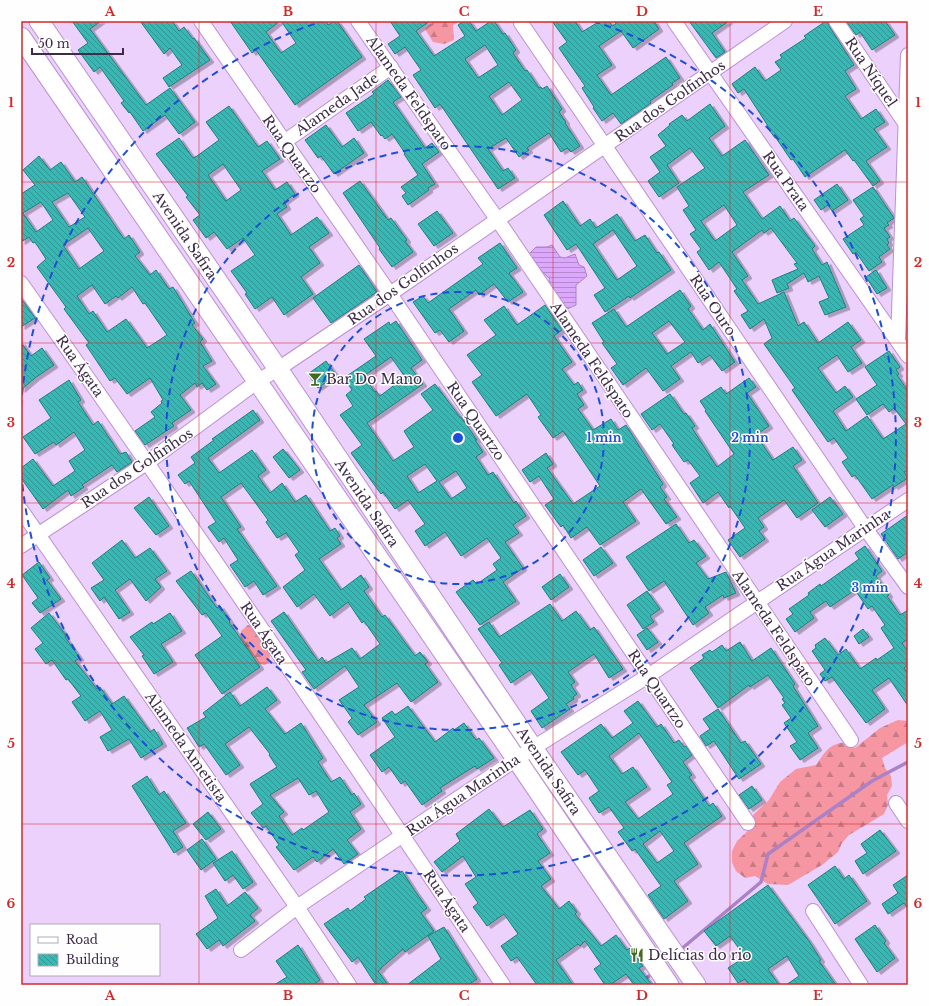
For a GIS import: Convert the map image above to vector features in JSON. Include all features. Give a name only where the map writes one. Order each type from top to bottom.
[{"type":"street","name":"Avenida Safira","points":[[39,21],[691,978]]},
{"type":"street","name":"Rua Quartzo","points":[[201,21],[390,294],[748,822]]},
{"type":"street","name":"Alameda Feldspato","points":[[358,21],[497,219],[851,740]]},
{"type":"street","name":"Rua Prata","points":[[674,21],[908,356]]},
{"type":"street","name":"Rua dos Golfinhos","points":[[21,546],[148,462],[258,381],[278,370],[390,294],[785,21]]},
{"type":"street","name":"Rua Níquel","points":[[836,21],[905,123]]},
{"type":"street","name":"Rua Ouro","points":[[521,22],[864,528],[908,587]]},
{"type":"street","name":"Avenida Safira","points":[[21,37],[258,381],[669,985]]},
{"type":"street","points":[[898,341],[908,55]]},
{"type":"street","name":"Alameda Jade","points":[[284,142],[390,67]]},
{"type":"street","points":[[92,141],[110,126]]},
{"type":"street","name":"Rua Ágata","points":[[21,283],[148,462],[403,835],[503,985]]},
{"type":"street","name":"Rua Água Marinha","points":[[241,950],[297,907],[403,835],[533,748],[648,676],[864,528],[908,500]]},
{"type":"street","name":"Alameda Ametista","points":[[21,510],[297,907],[349,985]]},
{"type":"street","points":[[896,803],[908,820]]},
{"type":"street","points":[[813,911],[861,985]]},
{"type":"green space","points":[[434,21],[459,21],[453,25],[454,40],[444,44],[433,42],[425,29]]},
{"type":"green space","points":[[248,625],[258,629],[271,646],[269,662],[265,665],[260,664],[240,640],[241,631]]},
{"type":"green space","points":[[898,720],[908,721],[908,742],[882,758],[885,768],[891,776],[892,786],[887,795],[888,805],[884,814],[849,835],[842,843],[838,852],[822,865],[788,885],[768,884],[755,876],[745,878],[736,871],[732,862],[732,851],[737,841],[754,825],[753,815],[769,800],[780,782],[796,769],[816,765],[831,746],[847,742],[855,748],[880,728]]},
{"type":"shaded area","points":[[552,245],[560,257],[565,258],[575,254],[579,265],[584,267],[587,276],[576,285],[576,305],[567,309],[548,290],[550,279],[533,263],[529,254],[536,247],[547,247]]},
{"type":"building","points":[[72,21],[101,21],[90,29],[146,105],[170,88],[195,122],[179,134],[165,115],[143,131],[130,112],[129,113],[121,103],[124,101],[100,67],[94,72],[78,50],[88,43]]},
{"type":"building","points":[[140,21],[172,21],[179,31],[184,27],[210,60],[169,87],[163,78],[182,65],[170,48],[164,54]]},
{"type":"building","points":[[230,21],[280,21],[266,32],[281,53],[296,43],[281,21],[326,21],[328,25],[334,21],[337,21],[362,57],[295,105],[256,50],[252,53]]},
{"type":"building","points":[[390,21],[430,21],[416,31],[434,56],[465,36],[458,25],[464,21],[469,21],[476,31],[491,21],[494,21],[503,34],[505,33],[516,50],[513,53],[525,71],[527,70],[539,88],[541,87],[542,89],[547,86],[562,109],[559,112],[566,122],[565,123],[580,146],[571,152],[567,148],[561,152],[549,133],[527,148],[529,150],[519,157],[506,138],[488,149],[503,171],[508,168],[515,178],[498,189],[440,104],[435,108],[413,75],[421,70],[405,47],[395,54],[388,44],[400,36]],"holes":[[[485,45],[498,65],[478,78],[465,59]],[[509,82],[522,100],[502,115],[489,96]]]},
{"type":"building","points":[[552,21],[575,21],[582,32],[600,21],[609,21],[612,26],[616,24],[614,21],[654,21],[659,29],[633,48],[621,31],[599,46],[612,65],[597,75],[611,95],[666,57],[680,78],[672,83],[673,85],[650,101],[651,103],[621,124],[613,113],[602,121],[582,88],[585,86],[559,48],[567,42]]},
{"type":"building","points":[[689,21],[729,21],[712,33],[725,52],[716,58]]},
{"type":"building","points":[[828,21],[829,26],[854,65],[845,71],[856,89],[845,96],[861,119],[876,109],[885,122],[874,129],[887,147],[866,161],[880,181],[873,186],[845,150],[805,177],[793,159],[791,160],[767,127],[768,126],[744,89],[738,93],[732,84],[755,67],[765,81],[781,70],[775,62],[782,58],[780,55],[806,38],[804,36]]},
{"type":"building","points":[[846,21],[885,21],[895,35],[872,50],[860,32],[856,35]]},
{"type":"building","points":[[388,80],[401,97],[393,102],[425,148],[432,143],[439,152],[422,164],[435,184],[408,205],[402,196],[406,193],[401,187],[418,175],[404,154],[405,153],[392,134],[385,139],[371,122],[358,131],[346,113],[374,94],[372,92]]},
{"type":"building","points":[[710,104],[725,126],[709,138],[722,156],[745,140],[769,175],[743,192],[762,219],[780,206],[790,221],[794,218],[815,246],[812,249],[822,265],[827,262],[846,307],[825,315],[819,302],[829,298],[819,276],[808,282],[804,273],[787,284],[789,288],[777,293],[772,280],[798,269],[794,264],[797,263],[771,228],[764,233],[762,230],[732,252],[748,276],[742,280],[758,304],[784,292],[798,326],[804,322],[818,343],[848,322],[861,340],[851,347],[862,363],[848,372],[837,355],[818,368],[836,393],[845,386],[853,397],[833,411],[846,431],[867,416],[883,439],[906,424],[894,408],[889,412],[883,404],[867,415],[856,399],[877,385],[865,367],[889,351],[900,367],[896,370],[899,374],[897,375],[908,391],[908,470],[904,472],[908,478],[894,487],[893,485],[872,499],[855,475],[852,477],[842,462],[848,458],[834,438],[828,442],[792,390],[795,388],[764,344],[772,338],[764,319],[750,329],[741,315],[748,311],[734,291],[737,289],[719,262],[709,270],[697,252],[701,249],[690,234],[696,230],[683,210],[689,206],[677,187],[705,168],[690,148],[667,165],[679,183],[659,197],[648,181],[660,172],[650,157],[666,146],[658,135],[670,125],[669,124],[682,115],[687,121]],"holes":[[[724,205],[737,225],[715,241],[701,221]]]},
{"type":"building","points":[[229,106],[258,147],[267,141],[280,159],[262,171],[275,190],[287,182],[295,194],[284,202],[287,207],[277,214],[291,235],[317,217],[329,233],[309,247],[320,263],[301,277],[313,294],[284,315],[272,297],[255,309],[245,294],[247,293],[231,271],[255,255],[243,238],[227,249],[214,232],[206,238],[193,220],[200,215],[186,197],[188,196],[156,154],[179,138],[193,158],[197,156],[219,140],[206,122]],"holes":[[[223,164],[241,190],[226,201],[208,175]]]},
{"type":"building","points":[[326,125],[342,147],[354,138],[364,153],[334,174],[321,156],[318,158],[305,140]]},
{"type":"building","points":[[39,156],[50,170],[61,162],[75,182],[82,177],[124,239],[129,235],[140,252],[135,256],[150,275],[156,270],[169,289],[173,287],[195,323],[192,325],[203,339],[200,342],[212,361],[203,366],[216,384],[207,390],[202,383],[197,387],[195,383],[180,395],[191,410],[172,423],[174,426],[145,445],[135,431],[155,417],[151,412],[162,403],[161,401],[163,400],[150,378],[127,394],[115,378],[110,381],[86,345],[89,343],[64,309],[66,307],[37,267],[46,259],[35,242],[33,243],[29,237],[21,242],[21,194],[35,185],[23,170]],"holes":[[[68,193],[85,217],[69,227],[52,202]],[[41,202],[53,220],[36,232],[23,213]],[[88,228],[104,251],[79,269],[63,245]],[[92,285],[105,304],[116,296],[118,298],[132,287],[167,335],[147,348],[126,319],[107,332],[93,311],[89,314],[77,296]]]},
{"type":"building","points":[[360,181],[388,220],[391,218],[407,240],[405,241],[413,252],[392,267],[343,193]]},
{"type":"building","points":[[837,184],[848,200],[832,211],[828,205],[821,210],[814,200]]},
{"type":"building","points":[[873,187],[894,218],[887,223],[889,225],[884,228],[890,237],[887,239],[889,243],[887,245],[890,249],[879,257],[882,262],[869,271],[856,252],[853,254],[843,239],[864,225],[860,219],[864,216],[853,200]]},
{"type":"building","points":[[563,201],[580,226],[590,219],[596,228],[617,214],[635,241],[645,235],[671,270],[630,298],[629,296],[605,312],[594,295],[605,288],[576,244],[567,250],[544,215]],"holes":[[[613,230],[637,266],[617,280],[593,244]]]},
{"type":"building","points":[[437,211],[453,233],[434,246],[418,224]]},
{"type":"building","points":[[500,243],[517,268],[509,273],[523,292],[508,302],[494,284],[479,295],[476,290],[449,309],[464,331],[449,342],[440,330],[435,333],[413,302],[423,296],[428,303],[483,264],[478,258]]},
{"type":"building","points":[[359,265],[377,292],[331,323],[313,298]]},
{"type":"building","points":[[876,270],[887,288],[877,294],[866,277]]},
{"type":"building","points":[[680,290],[691,306],[688,309],[703,330],[710,324],[735,362],[722,371],[710,355],[698,363],[691,352],[671,366],[680,379],[663,391],[646,368],[623,385],[611,368],[617,364],[602,343],[604,342],[592,323],[614,309],[626,327]],"holes":[[[669,321],[685,342],[667,354],[652,333]]]},
{"type":"building","points":[[21,298],[35,318],[21,327]]},
{"type":"building","points":[[545,305],[562,330],[554,336],[572,362],[562,369],[574,385],[578,382],[583,390],[577,394],[584,405],[578,409],[593,430],[611,419],[618,430],[626,425],[663,484],[660,487],[667,497],[664,499],[677,517],[666,524],[641,489],[623,502],[636,521],[600,545],[587,527],[571,538],[563,525],[561,527],[545,505],[554,499],[539,476],[530,482],[522,470],[546,453],[553,464],[547,468],[573,504],[600,486],[563,431],[553,438],[538,417],[541,415],[527,394],[496,416],[472,382],[482,375],[467,355],[496,335],[484,320],[504,306],[517,325]]},
{"type":"building","points":[[396,321],[422,360],[411,368],[423,384],[367,423],[393,461],[414,447],[404,431],[433,410],[421,394],[435,384],[477,440],[475,440],[483,452],[476,457],[488,475],[493,472],[514,503],[516,501],[526,516],[513,525],[519,533],[505,542],[523,568],[503,582],[516,601],[480,625],[456,592],[473,580],[477,584],[497,570],[493,564],[501,558],[487,538],[461,556],[445,532],[425,546],[415,531],[425,524],[408,500],[395,509],[383,492],[381,494],[351,453],[362,445],[340,415],[353,406],[346,395],[352,390],[344,378],[376,356],[364,339],[389,322],[390,325]],"holes":[[[391,357],[405,377],[380,396],[376,391],[375,392],[364,376]],[[425,464],[437,481],[418,493],[407,476]],[[456,471],[467,488],[451,499],[439,482]]]},
{"type":"building","points":[[21,342],[31,356],[42,348],[54,365],[21,390]]},
{"type":"building","points":[[326,361],[336,375],[318,388],[308,374]]},
{"type":"building","points":[[749,378],[756,387],[747,393],[769,426],[756,435],[773,460],[793,447],[802,460],[793,466],[818,503],[797,518],[784,500],[758,518],[764,527],[759,531],[765,539],[740,557],[728,540],[745,528],[730,506],[729,508],[718,492],[703,503],[690,483],[700,476],[688,460],[684,462],[660,424],[652,430],[641,414],[670,394],[684,414],[686,413],[695,426],[692,428],[717,467],[734,454],[700,401],[721,387],[726,394]]},
{"type":"building","points":[[69,380],[81,400],[78,402],[93,425],[98,421],[120,454],[126,452],[132,462],[117,472],[112,465],[82,485],[84,487],[71,496],[68,490],[43,509],[21,478],[21,468],[33,459],[53,486],[75,471],[69,461],[85,450],[74,432],[56,445],[54,442],[35,454],[23,437],[51,418],[39,400]]},
{"type":"building","points":[[253,410],[260,420],[208,458],[219,473],[252,450],[266,470],[258,476],[270,493],[282,483],[295,502],[306,495],[330,531],[335,528],[340,536],[337,538],[341,544],[319,559],[341,590],[361,575],[369,587],[364,591],[382,617],[385,615],[415,656],[420,652],[428,662],[425,664],[438,682],[411,702],[397,683],[364,705],[377,722],[358,735],[348,722],[352,718],[339,700],[359,687],[345,666],[314,689],[302,672],[306,670],[271,621],[284,612],[318,661],[322,657],[326,663],[352,648],[360,659],[380,644],[364,621],[362,623],[348,602],[330,616],[314,594],[297,607],[283,587],[305,570],[295,555],[299,552],[286,533],[277,538],[266,522],[268,520],[241,483],[221,497],[241,527],[237,529],[277,586],[263,595],[254,581],[245,587],[230,565],[238,560],[224,538],[219,542],[208,527],[216,522],[189,481],[185,484],[178,475],[195,463],[191,457],[214,440],[212,439]]},
{"type":"building","points":[[283,449],[300,470],[289,478],[273,457]]},
{"type":"building","points":[[149,497],[169,526],[156,535],[134,508]]},
{"type":"building","points":[[830,497],[843,514],[825,527],[812,510]]},
{"type":"building","points":[[908,515],[908,552],[898,559],[881,534]]},
{"type":"building","points":[[676,524],[689,543],[694,540],[706,556],[696,563],[708,579],[726,572],[736,593],[724,598],[723,595],[705,607],[709,613],[693,625],[664,581],[649,591],[626,557]]},
{"type":"building","points":[[122,540],[135,558],[150,548],[167,571],[155,579],[161,587],[146,601],[130,579],[115,590],[130,612],[119,619],[104,597],[100,601],[91,588],[104,580],[92,563]]},
{"type":"building","points":[[865,546],[882,571],[876,576],[889,595],[887,596],[900,615],[908,610],[908,639],[902,643],[908,652],[908,665],[904,668],[908,674],[908,706],[889,678],[872,690],[885,709],[866,723],[832,677],[825,681],[820,674],[825,670],[812,651],[816,648],[815,645],[825,638],[838,655],[846,649],[860,669],[876,658],[877,660],[894,648],[881,628],[885,625],[872,606],[868,609],[855,590],[830,607],[826,601],[810,612],[814,618],[795,632],[786,619],[793,614],[789,609],[809,595],[808,593],[820,584],[821,586],[859,559],[855,553]]},
{"type":"building","points":[[601,547],[613,563],[594,576],[583,560]]},
{"type":"building","points":[[39,562],[50,578],[47,580],[61,599],[40,613],[32,603],[38,598],[22,575]]},
{"type":"building","points":[[191,571],[217,608],[220,606],[230,621],[229,622],[260,667],[222,694],[195,655],[222,636],[206,613],[202,615],[176,581]]},
{"type":"building","points":[[560,574],[569,587],[551,600],[542,587]]},
{"type":"building","points":[[647,591],[660,609],[650,616],[654,622],[643,629],[627,605]]},
{"type":"building","points":[[550,604],[562,621],[576,611],[590,630],[594,627],[623,669],[609,678],[594,654],[568,672],[575,682],[571,685],[577,694],[573,697],[574,699],[566,704],[570,709],[542,728],[531,711],[549,698],[530,670],[511,683],[499,665],[502,663],[478,629],[489,622],[499,637]]},
{"type":"building","points":[[49,613],[66,635],[65,637],[80,658],[75,661],[97,689],[100,687],[112,704],[124,696],[150,732],[154,729],[163,744],[141,758],[129,739],[108,751],[100,737],[112,730],[100,711],[85,721],[72,702],[81,696],[68,679],[66,680],[52,660],[46,664],[35,649],[43,643],[31,628]]},
{"type":"building","points":[[170,613],[182,631],[161,644],[173,662],[154,674],[142,656],[144,655],[130,637],[152,622],[153,624]]},
{"type":"building","points":[[647,628],[658,642],[647,650],[637,635]]},
{"type":"building","points":[[863,629],[869,637],[859,644],[854,636]]},
{"type":"building","points":[[740,642],[752,661],[771,648],[795,684],[793,686],[818,726],[808,733],[818,748],[800,760],[790,746],[797,742],[784,723],[791,718],[782,705],[785,703],[782,699],[784,698],[768,675],[750,687],[749,685],[718,708],[690,668],[704,658],[702,655],[710,650],[712,652],[722,645],[726,651]]},
{"type":"building","points":[[267,687],[277,700],[265,709],[285,734],[301,723],[323,758],[318,762],[331,782],[340,777],[352,795],[354,793],[361,804],[350,812],[361,829],[347,840],[358,854],[344,864],[333,849],[317,862],[313,857],[294,870],[276,847],[279,845],[266,826],[263,828],[251,813],[263,804],[250,784],[277,767],[269,755],[270,754],[249,727],[225,744],[240,765],[226,775],[204,744],[199,747],[187,728],[206,717],[203,713],[230,692],[240,706]],"holes":[[[298,778],[309,795],[316,791],[329,812],[303,830],[302,828],[292,835],[279,816],[284,812],[270,795]]]},
{"type":"building","points":[[638,701],[657,727],[661,724],[674,743],[679,740],[684,747],[686,746],[692,755],[683,762],[692,775],[689,777],[709,806],[713,803],[722,816],[684,843],[698,864],[674,881],[688,901],[664,919],[648,895],[661,886],[635,849],[632,851],[618,832],[624,828],[609,807],[599,813],[589,798],[599,791],[585,770],[578,775],[561,752],[601,724],[612,738],[633,723],[624,711]],"holes":[[[639,733],[672,782],[667,785],[673,794],[638,819],[625,802],[647,787],[633,767],[622,774],[609,756]],[[660,831],[674,851],[657,863],[643,844]]]},
{"type":"building","points":[[408,706],[435,742],[453,728],[454,730],[464,723],[476,740],[479,738],[494,758],[477,769],[475,766],[440,788],[442,791],[422,805],[405,781],[401,784],[389,767],[382,772],[370,755],[395,737],[382,718],[392,711],[395,715]]},
{"type":"building","points":[[718,709],[741,743],[745,741],[761,764],[739,779],[714,741],[706,746],[700,736],[710,729],[703,719]]},
{"type":"building","points":[[147,776],[159,795],[164,791],[186,823],[173,831],[183,847],[174,853],[132,786]]},
{"type":"building","points":[[752,786],[762,800],[749,809],[739,795]]},
{"type":"building","points":[[489,809],[503,827],[530,810],[543,829],[537,834],[550,853],[538,861],[551,879],[541,886],[559,909],[569,901],[577,912],[575,914],[601,946],[616,935],[627,950],[630,948],[643,966],[639,968],[652,985],[634,985],[626,974],[610,985],[605,985],[594,969],[601,964],[585,941],[580,946],[578,944],[556,960],[573,985],[537,985],[517,957],[511,961],[501,946],[518,934],[504,914],[487,926],[473,907],[478,903],[465,884],[476,877],[463,856],[442,872],[434,862],[460,841],[456,834]]},
{"type":"building","points":[[208,812],[221,829],[206,840],[193,824]]},
{"type":"building","points":[[880,830],[896,851],[863,874],[855,861],[867,853],[861,844]]},
{"type":"building","points":[[202,839],[216,859],[201,870],[187,850]]},
{"type":"building","points":[[232,851],[253,882],[243,889],[233,875],[225,881],[213,863]]},
{"type":"building","points":[[835,866],[844,879],[849,875],[867,901],[835,924],[808,885]]},
{"type":"building","points":[[402,871],[427,908],[421,913],[434,931],[405,952],[403,949],[381,968],[378,971],[388,985],[376,985],[358,957],[352,962],[324,924],[348,908],[350,911],[366,899],[364,897]]},
{"type":"building","points":[[908,875],[908,909],[904,903],[888,914],[882,904],[898,893],[893,885]]},
{"type":"building","points":[[768,885],[809,941],[821,960],[819,961],[836,985],[786,985],[799,976],[787,956],[768,969],[779,985],[749,985],[745,979],[738,983],[728,968],[745,957],[730,936],[716,946],[704,931]]},
{"type":"building","points":[[216,889],[227,906],[245,892],[258,908],[250,915],[255,921],[223,946],[219,940],[207,949],[196,934],[218,918],[205,896]]},
{"type":"building","points":[[875,925],[886,941],[884,943],[895,958],[877,972],[855,939]]},
{"type":"building","points":[[444,927],[477,979],[468,985],[407,985],[441,959],[428,936]]},
{"type":"building","points":[[298,945],[320,980],[313,985],[274,985],[287,977],[276,961]]},
{"type":"waterway","points":[[679,951],[761,882],[768,854],[872,781],[908,762]]},
{"type":"waterway","points":[[638,985],[654,972]]},
{"type":"place","name":"Bar Do Mano","points":[[315,379]]},
{"type":"place","name":"Delícias do rio","points":[[637,955]]}]
